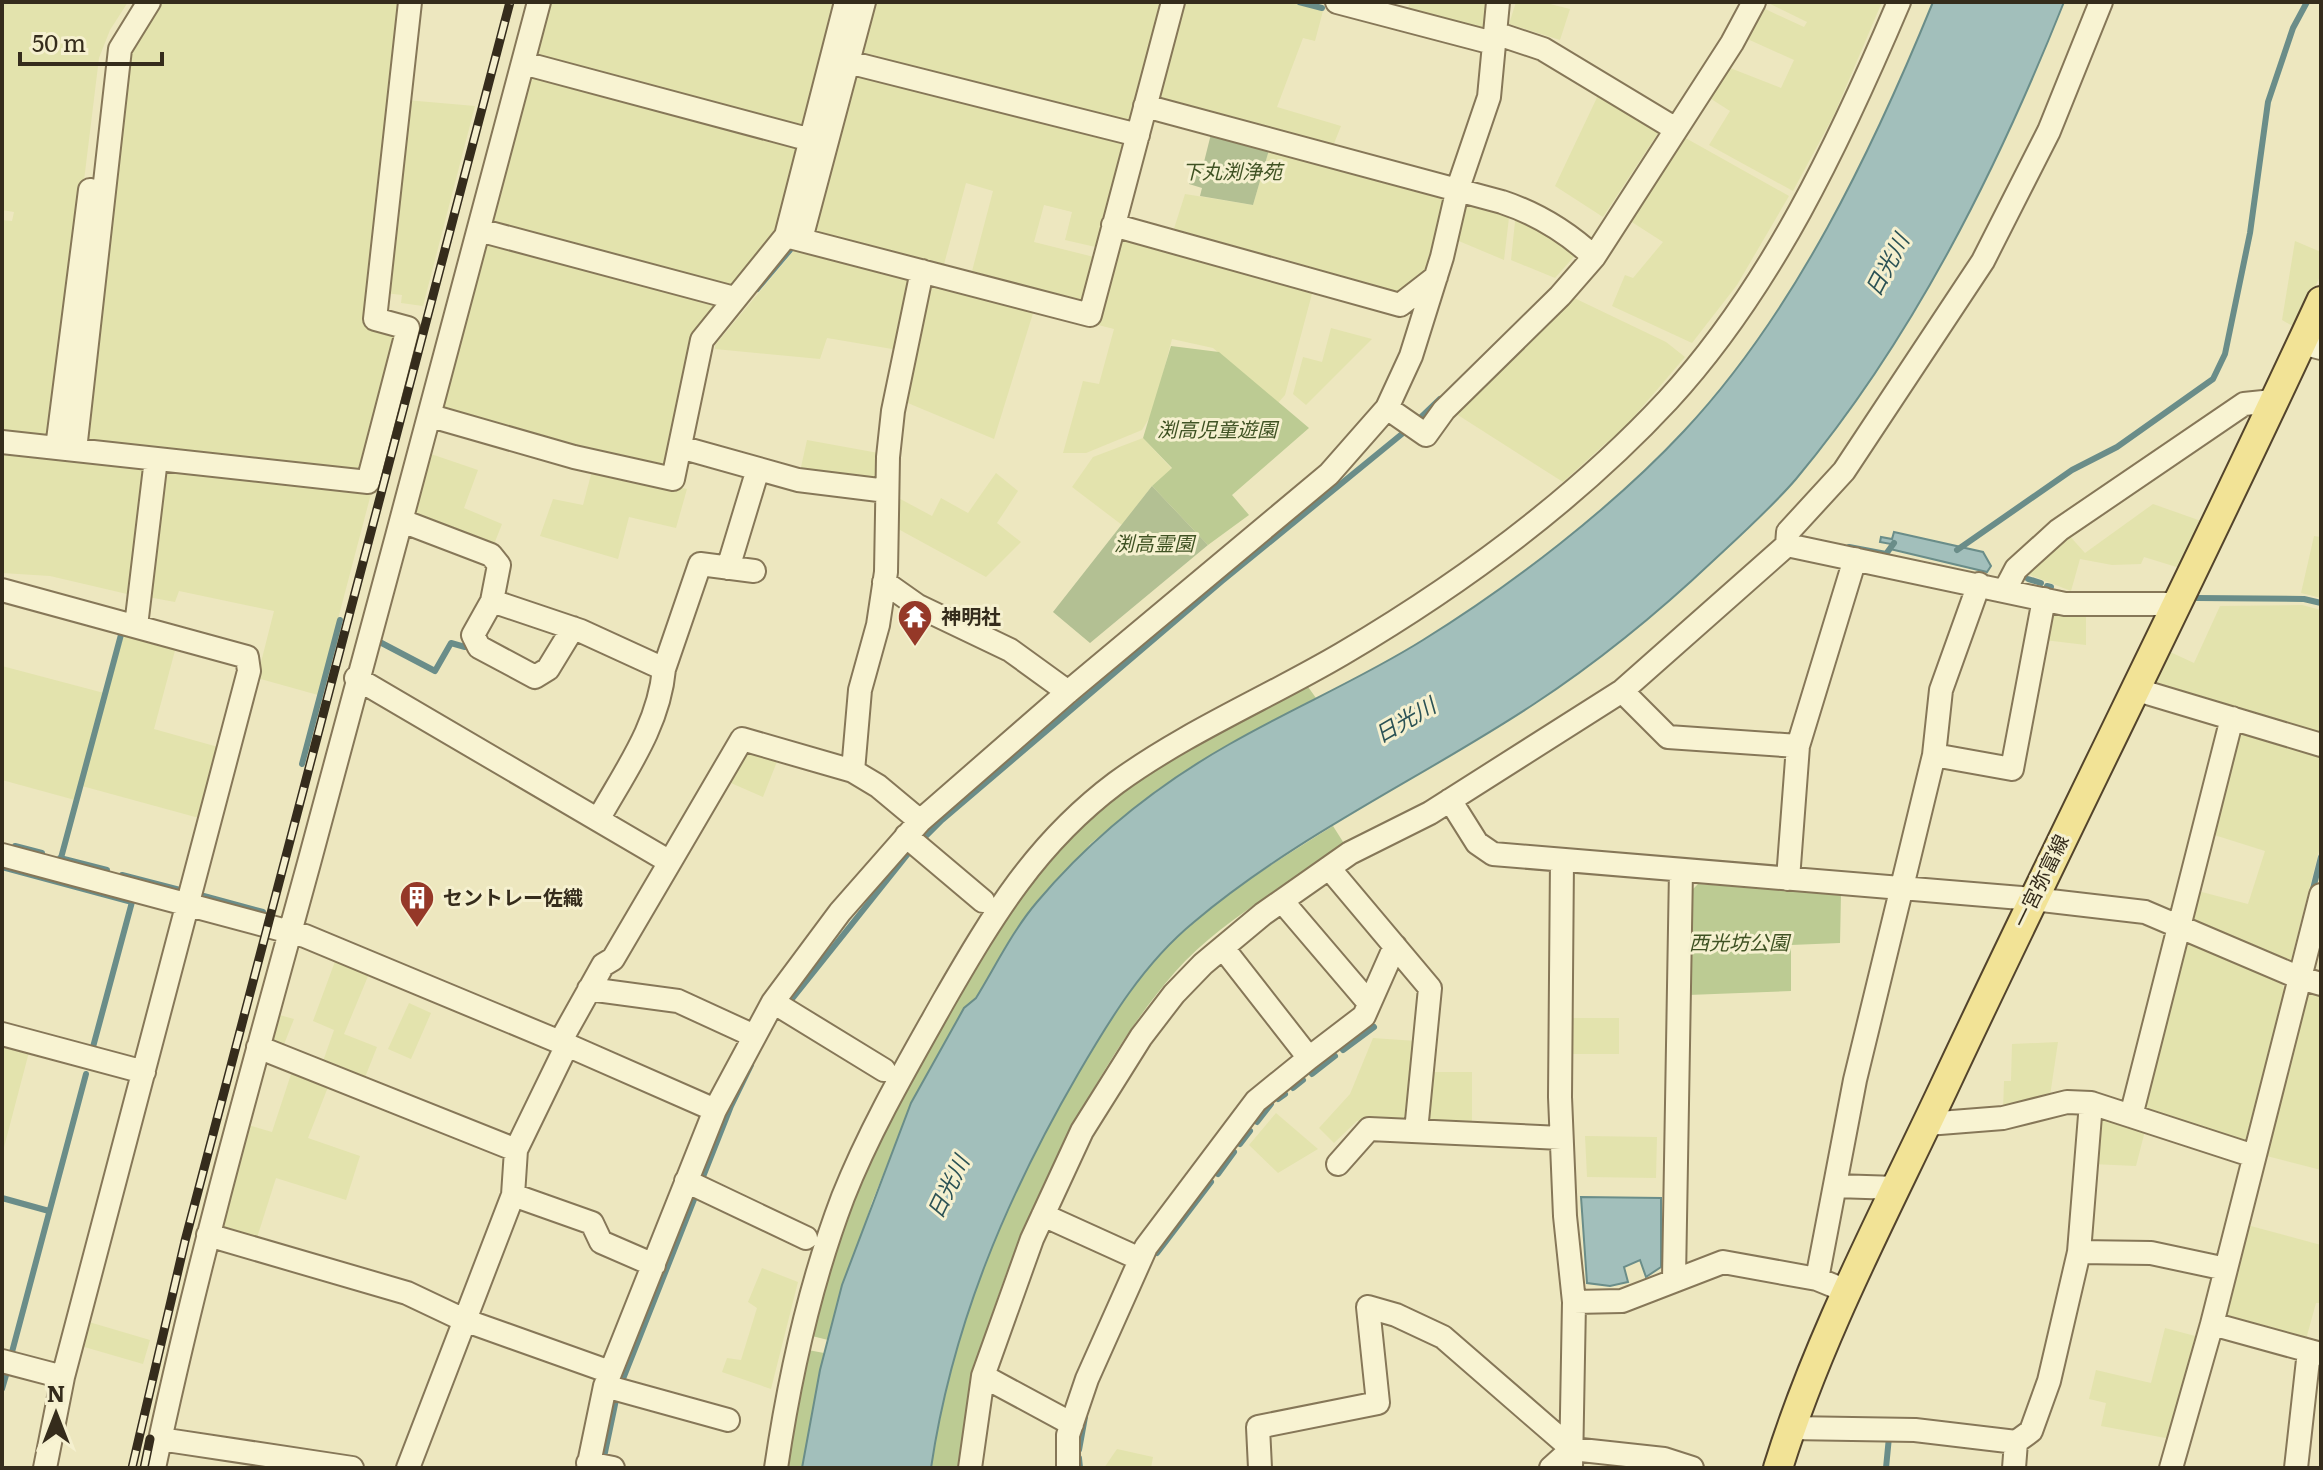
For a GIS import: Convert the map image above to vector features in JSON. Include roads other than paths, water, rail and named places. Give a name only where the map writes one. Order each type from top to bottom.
[{"type":"main road","name":"一宮弥富線","points":[[1778,1468],[1790,1428],[1897,1188],[2273,401],[2311,345],[2321,301]]},
{"type":"street","points":[[66,449],[100,107],[114,108],[120,49],[149,2]]},
{"type":"street","points":[[2,442],[368,482],[408,328],[375,319],[410,2]]},
{"type":"street","points":[[154,1468],[208,1235],[356,678],[431,416],[539,2]]},
{"type":"street","points":[[431,416],[574,457],[673,479],[702,340],[734,298],[794,238],[840,60],[846,2]]},
{"type":"street","points":[[794,238],[811,140],[864,2]]},
{"type":"street","points":[[794,238],[1090,315],[1173,2]]},
{"type":"street","points":[[1337,2],[1543,49],[1668,124]]},
{"type":"street","points":[[599,1466],[614,1385],[654,1265],[697,1186],[715,1110],[752,1035],[781,1006],[840,912],[1068,692],[1329,474],[1394,412],[1436,277],[1458,188],[1489,97],[1498,2]]},
{"type":"street","points":[[1394,412],[1426,435],[1444,410],[1560,296],[1732,43],[1754,2]]},
{"type":"street","points":[[776,1468],[796,1358],[843,1199],[874,1128],[940,1009],[996,910],[1037,854],[1119,782],[1210,725],[1343,653],[1479,565],[1586,477],[1666,402],[1716,344],[1799,210],[1863,86],[1899,2]]},
{"type":"street","points":[[970,1468],[983,1376],[1043,1215],[1082,1131],[1141,1037],[1174,994],[1223,948],[1329,868],[1450,800],[1622,691],[1787,545],[1788,532],[1844,471],[1983,261],[2049,131],[2101,2]]},
{"type":"street","points":[[840,60],[1138,135]]},
{"type":"street","points":[[523,63],[811,140]]},
{"type":"street","points":[[1145,106],[1339,160],[1458,188],[1532,213],[1588,252]]},
{"type":"street","points":[[1113,225],[1400,305],[1436,277]]},
{"type":"street","points":[[479,230],[734,298]]},
{"type":"street","points":[[853,771],[860,690],[878,625],[884,582],[893,411],[922,271]]},
{"type":"street","points":[[2005,590],[2016,569],[2059,530],[2244,404],[2273,401]]},
{"type":"street","points":[[680,447],[798,480],[887,491]]},
{"type":"street","points":[[136,626],[156,459]]},
{"type":"street","points":[[728,568],[758,469]]},
{"type":"street","points":[[402,521],[491,555],[499,565],[492,601],[473,635],[479,647],[535,677],[548,669],[573,628]]},
{"type":"street","points":[[1787,545],[2065,604],[2175,604]]},
{"type":"street","points":[[1788,879],[1798,746],[1855,559]]},
{"type":"street","points":[[599,818],[652,724],[661,695],[664,669],[700,564],[754,571]]},
{"type":"street","points":[[884,582],[918,606],[1010,650],[1068,692]]},
{"type":"street","points":[[1817,1279],[1855,1080],[1934,755],[1941,690],[1979,584]]},
{"type":"street","points":[[2,590],[247,657],[249,671],[63,1377],[45,1468]]},
{"type":"street","points":[[1934,755],[2012,769],[2044,599]]},
{"type":"street","points":[[492,601],[573,628],[664,669]]},
{"type":"street","points":[[356,678],[670,862]]},
{"type":"street","points":[[2134,689],[2321,745]]},
{"type":"street","points":[[1622,691],[1668,737],[1798,746]]},
{"type":"street","points":[[2131,1116],[2232,718]]},
{"type":"street","points":[[408,1468],[513,1195],[516,1150],[563,1043],[603,965],[613,959],[742,739],[853,771],[878,786],[916,838],[983,901]]},
{"type":"street","points":[[1450,800],[1483,849],[1493,854],[2033,899],[2145,912],[2310,981]]},
{"type":"street","points":[[2,855],[290,932],[563,1043],[715,1110]]},
{"type":"street","points":[[1562,860],[1561,1138],[1574,1302],[1572,1459]]},
{"type":"street","points":[[1329,868],[1430,988],[1416,1131]]},
{"type":"street","points":[[1674,1279],[1681,870]]},
{"type":"street","points":[[2171,1468],[2212,1324],[2254,1156],[2310,981],[2321,895]]},
{"type":"street","points":[[1282,901],[1369,1003]]},
{"type":"street","points":[[1068,1468],[1068,1435],[1105,1336],[1140,1259],[1256,1101],[1364,1016],[1395,946]]},
{"type":"street","points":[[1223,948],[1309,1058]]},
{"type":"street","points":[[589,989],[678,1001],[752,1035]]},
{"type":"street","points":[[781,1006],[884,1070]]},
{"type":"street","points":[[2,1034],[144,1072]]},
{"type":"street","points":[[258,1047],[516,1150]]},
{"type":"street","points":[[1927,1124],[2003,1118],[2067,1102],[2091,1103],[2254,1156]]},
{"type":"street","points":[[1790,1428],[1915,1430],[2016,1442],[2031,1431],[2049,1381],[2079,1252],[2091,1103]]},
{"type":"street","points":[[1338,1164],[1369,1129],[1561,1138]]},
{"type":"street","points":[[697,1186],[806,1238]]},
{"type":"street","points":[[1835,1186],[1897,1188]]},
{"type":"street","points":[[513,1195],[592,1223],[601,1242],[654,1265]]},
{"type":"street","points":[[1043,1215],[1140,1259]]},
{"type":"street","points":[[208,1235],[407,1293],[614,1385],[728,1420]]},
{"type":"street","points":[[2079,1252],[2151,1253],[2226,1269]]},
{"type":"street","points":[[1574,1302],[1622,1301],[1723,1262],[1817,1279],[1849,1292]]},
{"type":"street","points":[[1260,1468],[1258,1427],[1378,1403],[1368,1307],[1396,1315],[1443,1337],[1572,1459]]},
{"type":"street","points":[[2212,1324],[2315,1352],[2296,1468]]},
{"type":"street","points":[[2,1361],[63,1377]]},
{"type":"street","points":[[983,1376],[1072,1424]]},
{"type":"street","points":[[160,1439],[352,1468]]},
{"type":"street","points":[[2014,1468],[2016,1442]]},
{"type":"street","points":[[1551,1468],[1572,1459],[1692,1468]]},
{"type":"water","name":"日光川","points":[[1933,2],[2064,2],[2010,128],[1949,251],[1878,369],[1838,425],[1777,500],[1672,599],[1605,654],[1491,731],[1275,862],[1194,922],[1159,955],[1129,993],[1078,1074],[1005,1216],[985,1264],[953,1364],[931,1468],[802,1468],[820,1370],[842,1285],[911,1103],[964,1008],[976,998],[1028,913],[1080,856],[1150,796],[1228,745],[1375,668],[1457,619],[1560,544],[1656,460],[1724,385],[1795,283],[1857,171]]},
{"type":"water","points":[[1894,532],[1983,552],[1991,566],[1987,572],[1890,549],[1891,544],[1880,542],[1881,537],[1892,539]]},
{"type":"water","points":[[1581,1197],[1661,1198],[1661,1267],[1646,1277],[1640,1260],[1624,1267],[1628,1282],[1610,1286],[1587,1283]]},
{"type":"waterway","points":[[1299,2],[1322,8]]},
{"type":"waterway","points":[[1957,550],[2072,470],[2117,447],[2213,379],[2225,354],[2250,233],[2268,102],[2293,28],[2307,2]]},
{"type":"waterway","points":[[757,289],[790,250]]},
{"type":"waterway","points":[[1416,422],[1440,399]]},
{"type":"waterway","points":[[788,1004],[907,855],[942,820],[1222,581],[1408,429]]},
{"type":"waterway","points":[[1849,547],[1886,554],[1894,543]]},
{"type":"waterway","points":[[2028,579],[2041,583]]},
{"type":"waterway","points":[[2047,586],[2051,587]]},
{"type":"waterway","points":[[2197,598],[2304,599],[2321,603]]},
{"type":"waterway","points":[[302,764],[340,620]]},
{"type":"waterway","points":[[61,858],[122,631]]},
{"type":"waterway","points":[[374,639],[435,671],[451,643],[465,647]]},
{"type":"waterway","points":[[15,846],[42,853]]},
{"type":"waterway","points":[[2312,893],[2321,857]]},
{"type":"waterway","points":[[60,858],[107,870]]},
{"type":"waterway","points":[[2,867],[132,902],[93,1047]]},
{"type":"waterway","points":[[122,875],[180,890]]},
{"type":"waterway","points":[[200,895],[263,912]]},
{"type":"waterway","points":[[1343,1050],[1374,1027]]},
{"type":"waterway","points":[[1312,1074],[1335,1056]]},
{"type":"waterway","points":[[621,1384],[731,1106],[751,1065]]},
{"type":"waterway","points":[[12,1352],[86,1074]]},
{"type":"waterway","points":[[1293,1088],[1303,1080]]},
{"type":"waterway","points":[[1278,1099],[1285,1094]]},
{"type":"waterway","points":[[1257,1122],[1271,1104]]},
{"type":"waterway","points":[[1240,1144],[1250,1131]]},
{"type":"waterway","points":[[1218,1174],[1234,1152]]},
{"type":"waterway","points":[[1157,1253],[1211,1182]]},
{"type":"waterway","points":[[2,1198],[49,1211]]},
{"type":"waterway","points":[[2,1389],[7,1372]]},
{"type":"waterway","points":[[603,1462],[617,1395]]},
{"type":"waterway","points":[[1079,1450],[1085,1417]]},
{"type":"waterway","points":[[1886,1468],[1889,1437]]},
{"type":"waterway","points":[[1079,1458],[1080,1468]]},
{"type":"railway","points":[[132,1468],[185,1241],[510,2]]},
{"type":"railway","points":[[144,1468],[150,1439]]},
{"type":"place","name":"神明社","points":[[915,648]]},
{"type":"place","name":"セントレー佐織","points":[[417,929]]},
{"type":"park label","name":"下丸渕浄苑","points":[[1232,172]]},
{"type":"park label","name":"渕高児童遊園","points":[[1217,430]]},
{"type":"park label","name":"渕高霊園","points":[[1154,544]]},
{"type":"park label","name":"西光坊公園","points":[[1739,943]]}]
